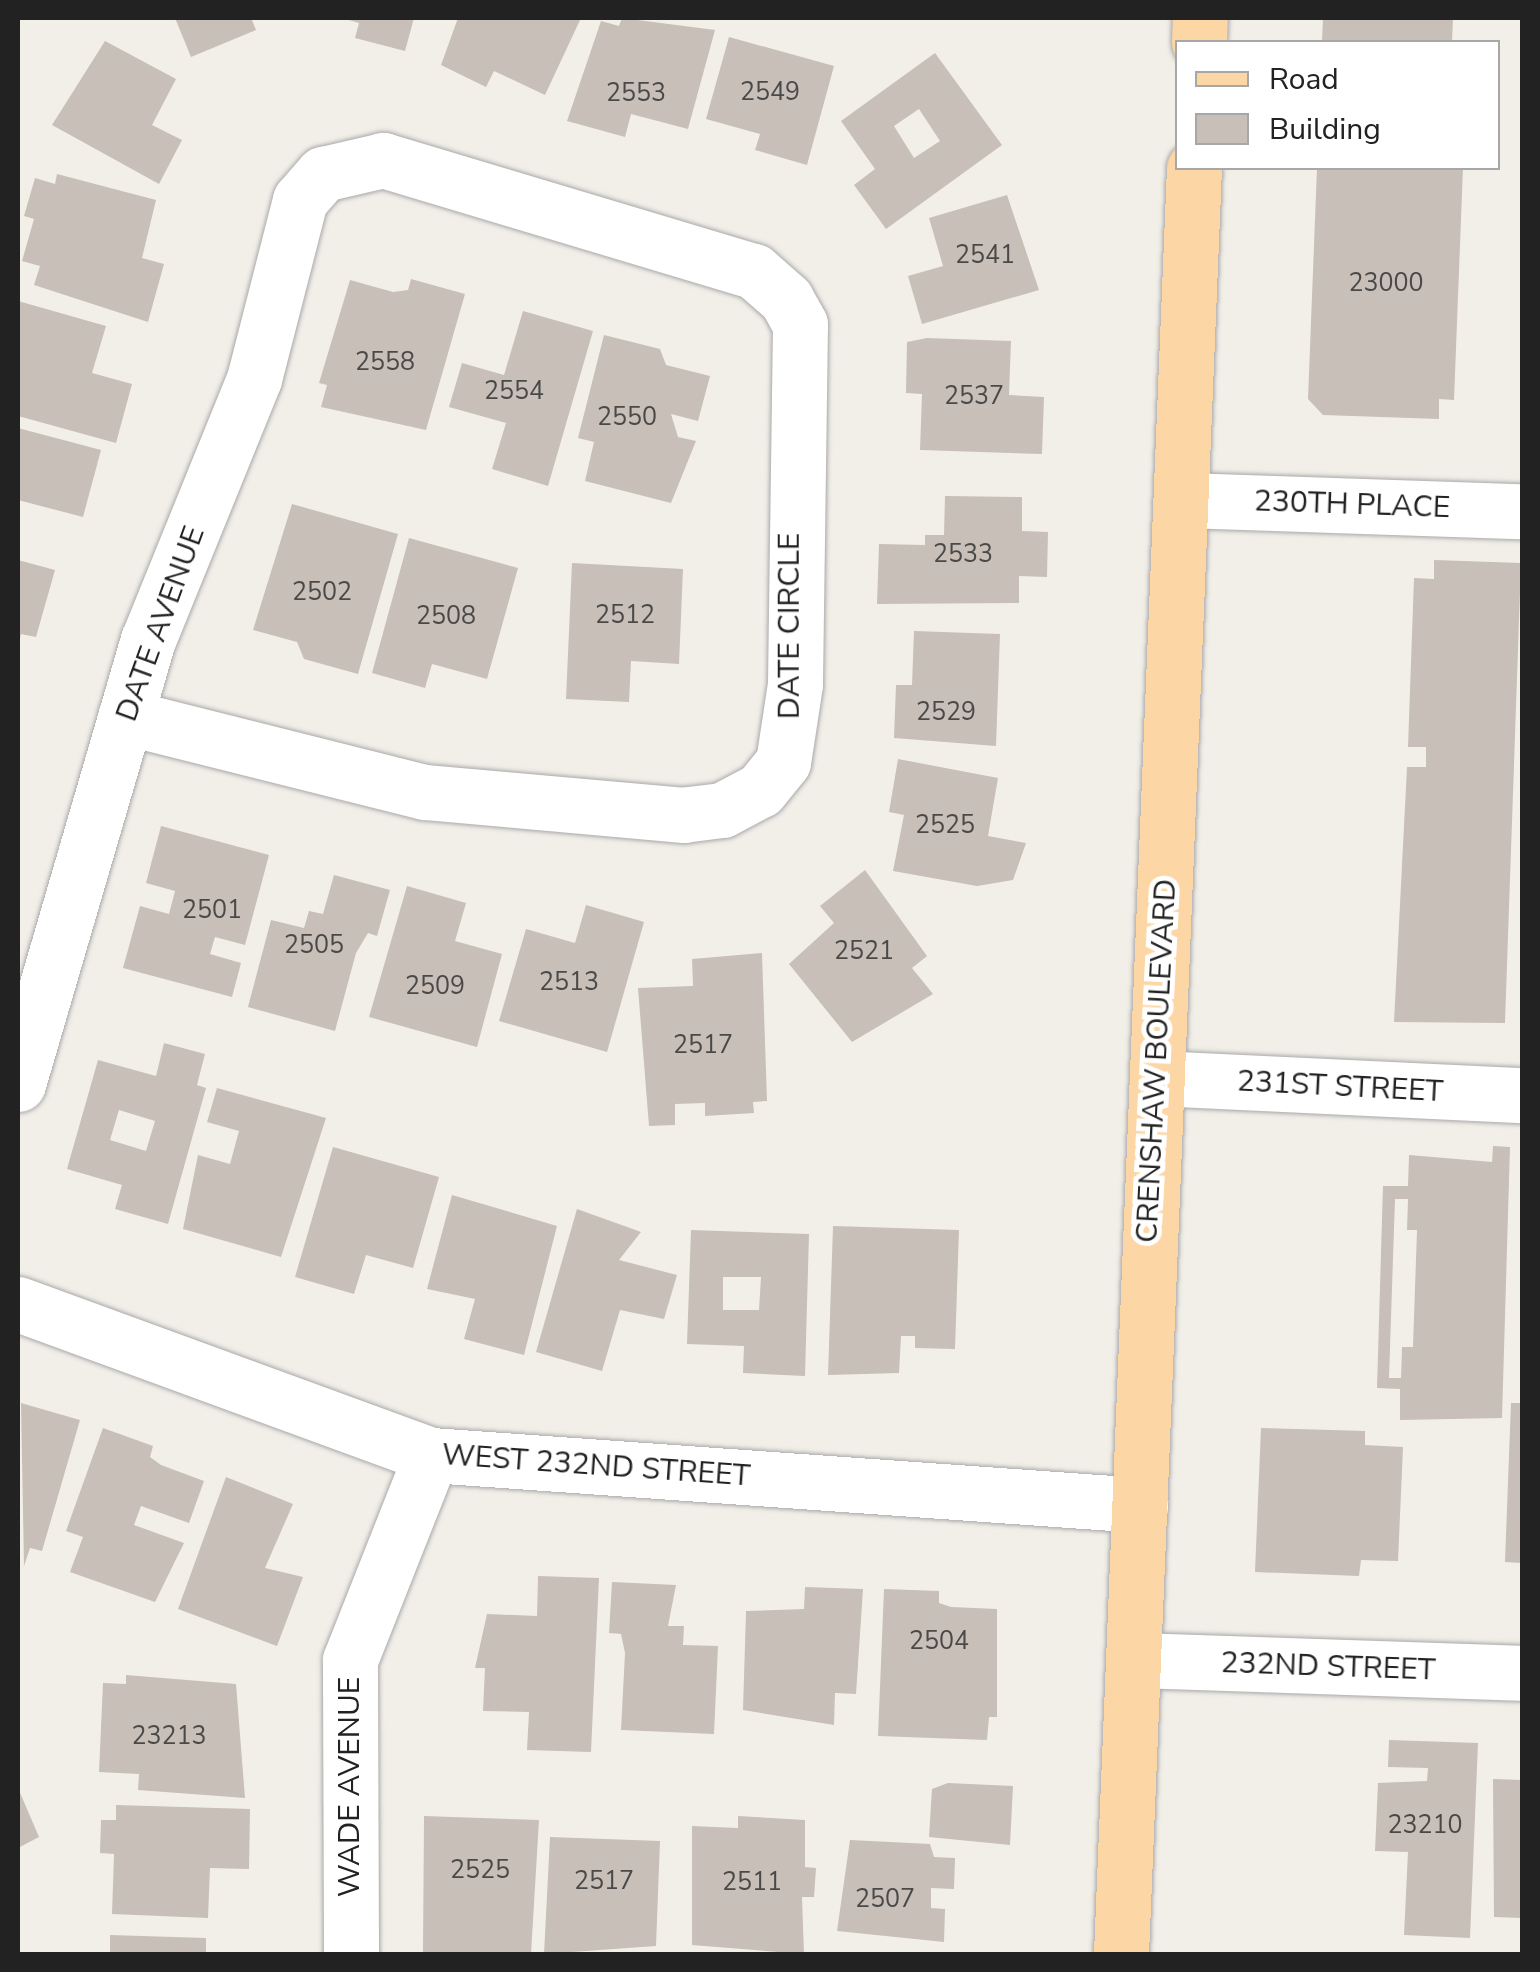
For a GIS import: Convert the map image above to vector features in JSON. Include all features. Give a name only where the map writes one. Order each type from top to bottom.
[{"type":"main road","name":"CRENSHAW BOULEVARD","points":[[1121,1954],[1194,170]]},
{"type":"street","name":"DATE CIRCLE","points":[[126,717],[424,792],[684,815],[722,810],[760,790],[782,762],[795,684],[800,369],[800,324],[786,299],[754,270],[383,160],[323,174]]},
{"type":"street","name":"DATE AVENUE","points":[[18,1084],[126,717],[254,380],[300,200],[323,174]]},
{"type":"street","name":"230TH PLACE","points":[[1182,500],[1522,511]]},
{"type":"street","name":"231ST STREET","points":[[1157,1078],[1522,1095]]},
{"type":"street","name":"WEST 232ND STREET","points":[[18,1304],[431,1455],[1140,1505]]},
{"type":"street","name":"WADE AVENUE","points":[[351,1954],[350,1660],[431,1455]]},
{"type":"street","name":"232ND STREET","points":[[1134,1660],[1522,1673]]},
{"type":"building","points":[[175,18],[251,18],[256,30],[191,57]]},
{"type":"building","points":[[342,18],[414,18],[405,51],[355,38],[359,23]]},
{"type":"building","points":[[458,18],[581,18],[545,95],[494,71],[486,87],[441,65]]},
{"type":"building","points":[[622,18],[715,30],[688,129],[631,114],[625,137],[567,121],[601,21],[619,26]]},
{"type":"building","points":[[1323,18],[1453,18],[1452,40],[1322,40]]},
{"type":"building","points":[[729,37],[834,66],[807,165],[755,150],[760,134],[706,119]]},
{"type":"building","points":[[105,41],[176,79],[152,125],[182,140],[159,184],[52,125]]},
{"type":"building","points":[[935,53],[1002,145],[886,229],[854,185],[875,169],[841,121]],"holes":[[[919,109],[940,141],[914,158],[894,126]]]},
{"type":"building","points":[[1317,170],[1463,170],[1454,400],[1439,399],[1439,419],[1323,415],[1308,399]]},
{"type":"building","points":[[57,174],[156,200],[142,258],[164,264],[148,322],[34,285],[40,266],[22,261],[34,219],[24,216],[35,178],[55,184]]},
{"type":"building","points":[[1007,195],[1039,290],[922,324],[908,276],[943,266],[929,218]]},
{"type":"building","points":[[411,279],[465,294],[426,430],[321,407],[327,385],[319,383],[350,280],[393,292],[408,290]]},
{"type":"building","points":[[18,301],[106,326],[92,373],[132,384],[116,443],[18,416]]},
{"type":"building","points":[[523,311],[593,331],[548,486],[492,469],[506,423],[449,407],[462,363],[504,375]]},
{"type":"building","points":[[604,335],[660,349],[666,365],[710,376],[698,421],[671,414],[678,437],[696,441],[671,503],[585,481],[594,442],[578,438]]},
{"type":"building","points":[[927,338],[1011,341],[1009,395],[1044,397],[1042,454],[920,450],[922,394],[906,393],[907,342]]},
{"type":"building","points":[[18,428],[101,450],[83,517],[18,500]]},
{"type":"building","points":[[945,496],[1022,497],[1022,531],[1048,532],[1047,577],[1019,576],[1019,603],[877,604],[879,544],[925,545],[925,535],[944,535]]},
{"type":"building","points":[[292,504],[398,534],[358,674],[304,659],[297,642],[253,630]]},
{"type":"building","points":[[409,538],[518,568],[487,679],[432,664],[425,688],[372,673]]},
{"type":"building","points":[[18,560],[55,570],[36,637],[21,634],[19,642]]},
{"type":"building","points":[[1434,560],[1521,563],[1505,1023],[1394,1022],[1407,767],[1426,767],[1426,747],[1408,747],[1414,578],[1434,579]]},
{"type":"building","points":[[572,563],[683,569],[679,664],[631,661],[629,702],[566,699]]},
{"type":"building","points":[[914,631],[1000,634],[996,746],[894,738],[896,685],[912,685]]},
{"type":"building","points":[[898,759],[998,778],[988,836],[1026,843],[1013,880],[977,886],[893,871],[904,815],[889,812]]},
{"type":"building","points":[[161,826],[269,855],[245,945],[215,937],[210,954],[241,963],[232,997],[123,968],[140,906],[169,914],[175,891],[146,883]]},
{"type":"building","points":[[865,870],[927,956],[912,968],[933,994],[852,1042],[789,964],[834,923],[820,906]]},
{"type":"building","points":[[334,875],[390,890],[377,936],[368,933],[356,953],[335,1031],[248,1007],[271,920],[304,928],[309,911],[323,914]]},
{"type":"building","points":[[407,886],[466,903],[455,941],[502,954],[477,1047],[369,1017]]},
{"type":"building","points":[[586,905],[644,922],[607,1052],[499,1021],[526,929],[575,943]]},
{"type":"building","points":[[762,953],[767,1101],[753,1102],[754,1113],[705,1116],[705,1103],[675,1104],[675,1125],[649,1126],[638,988],[693,986],[692,959]]},
{"type":"building","points":[[164,1043],[205,1054],[197,1085],[206,1088],[168,1224],[115,1209],[122,1185],[67,1169],[98,1060],[156,1076]],"holes":[[[119,1110],[155,1121],[146,1151],[110,1140]]]},
{"type":"building","points":[[217,1088],[326,1118],[281,1257],[183,1229],[198,1155],[230,1164],[239,1131],[207,1122]]},
{"type":"building","points":[[1493,1146],[1510,1147],[1502,1418],[1400,1420],[1400,1389],[1377,1388],[1383,1186],[1408,1186],[1409,1155],[1492,1162]],"holes":[[[1395,1199],[1408,1199],[1407,1230],[1417,1230],[1413,1347],[1402,1347],[1401,1378],[1389,1378]]]},
{"type":"building","points":[[333,1147],[439,1177],[413,1268],[366,1255],[354,1294],[295,1277]]},
{"type":"building","points":[[452,1195],[557,1226],[524,1355],[464,1339],[475,1299],[427,1289]]},
{"type":"building","points":[[577,1209],[641,1232],[619,1260],[677,1275],[664,1319],[620,1310],[602,1371],[536,1352]]},
{"type":"building","points":[[833,1226],[959,1230],[955,1349],[915,1348],[915,1336],[901,1336],[899,1373],[828,1375]]},
{"type":"building","points":[[691,1230],[809,1234],[805,1376],[743,1373],[744,1346],[687,1344]],"holes":[[[723,1277],[761,1277],[759,1310],[723,1310]]]},
{"type":"building","points":[[21,1403],[80,1420],[42,1551],[30,1548],[24,1566]]},
{"type":"building","points":[[1511,1403],[1522,1403],[1522,1563],[1505,1562]]},
{"type":"building","points":[[103,1428],[153,1446],[150,1457],[161,1465],[204,1481],[189,1523],[141,1506],[134,1525],[184,1543],[155,1602],[70,1572],[83,1537],[66,1531]]},
{"type":"building","points":[[1261,1428],[1365,1431],[1365,1445],[1403,1447],[1398,1561],[1361,1560],[1359,1576],[1255,1572]]},
{"type":"building","points":[[226,1477],[293,1504],[265,1568],[303,1577],[277,1646],[178,1609]]},
{"type":"building","points":[[538,1576],[599,1578],[591,1752],[527,1750],[529,1712],[483,1711],[485,1668],[475,1668],[487,1614],[537,1616]]},
{"type":"building","points":[[612,1582],[676,1585],[668,1626],[684,1626],[683,1645],[718,1646],[714,1734],[621,1730],[625,1653],[621,1634],[609,1633]]},
{"type":"building","points":[[805,1587],[863,1589],[856,1694],[835,1693],[834,1725],[743,1710],[746,1611],[804,1609]]},
{"type":"building","points":[[884,1589],[939,1591],[939,1603],[951,1607],[997,1609],[997,1717],[989,1717],[987,1740],[878,1736]]},
{"type":"building","points":[[126,1675],[236,1684],[245,1798],[138,1790],[139,1774],[99,1772],[103,1683],[126,1684]]},
{"type":"building","points":[[1389,1740],[1478,1743],[1470,1938],[1404,1935],[1408,1852],[1375,1851],[1378,1783],[1427,1781],[1428,1768],[1388,1767]]},
{"type":"building","points":[[1493,1779],[1522,1780],[1522,1918],[1494,1917]]},
{"type":"building","points":[[948,1783],[1013,1786],[1010,1845],[929,1837],[932,1789]]},
{"type":"building","points":[[18,1788],[39,1837],[18,1848]]},
{"type":"building","points":[[116,1805],[250,1809],[249,1869],[210,1868],[208,1918],[112,1914],[114,1854],[100,1853],[101,1820],[116,1820]]},
{"type":"building","points":[[424,1816],[539,1820],[531,1954],[423,1954]]},
{"type":"building","points":[[738,1816],[805,1820],[805,1867],[816,1868],[814,1897],[802,1897],[804,1954],[692,1945],[692,1826],[738,1828]]},
{"type":"building","points":[[550,1837],[660,1841],[656,1946],[544,1954]]},
{"type":"building","points":[[850,1840],[930,1844],[934,1857],[955,1858],[954,1889],[931,1888],[931,1908],[945,1909],[944,1942],[837,1931]]},
{"type":"building","points":[[110,1935],[206,1938],[206,1954],[110,1954]]}]
